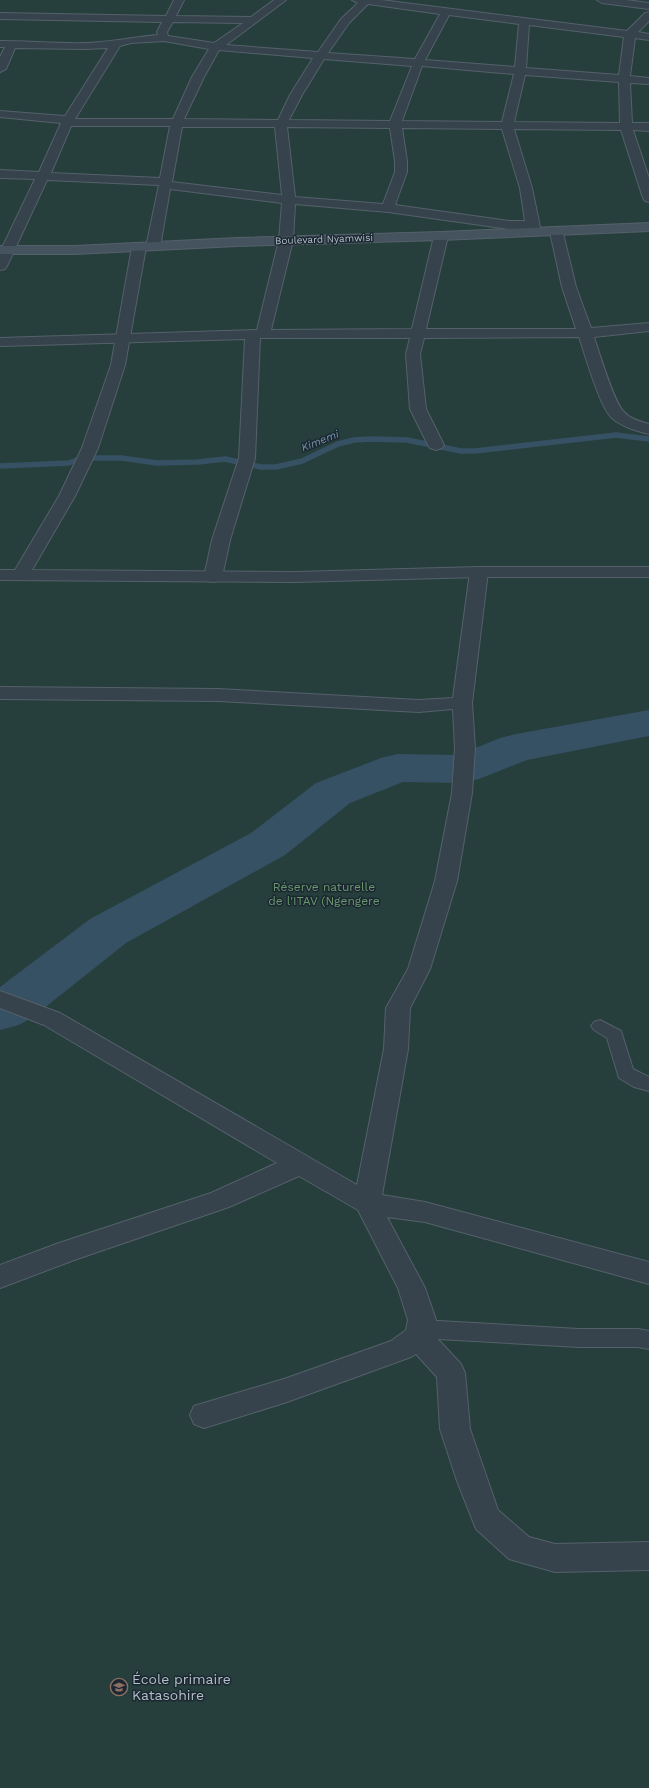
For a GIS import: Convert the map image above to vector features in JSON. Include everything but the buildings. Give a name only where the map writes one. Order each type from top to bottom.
[{"type":"main road","name":"Boulevard Nyamwisi","points":[[4,249],[39,250],[146,247],[286,240],[441,236],[534,229],[558,232],[649,227]]},
{"type":"street","points":[[164,38],[162,32],[179,0]]},
{"type":"street","points":[[20,576],[67,496],[85,459],[118,365],[123,336],[146,247],[166,184],[177,123],[198,77],[216,47],[281,0]]},
{"type":"street","points":[[213,577],[221,540],[245,464],[258,334],[286,240],[289,200],[281,125],[296,94],[320,56],[345,21],[364,0],[649,37]]},
{"type":"street","points":[[602,0],[649,6]]},
{"type":"street","points":[[388,208],[401,172],[401,161],[395,124],[418,63],[446,11]]},
{"type":"street","points":[[649,15],[630,34],[624,79],[626,126],[649,198]]},
{"type":"street","points":[[0,16],[169,17],[254,20]]},
{"type":"street","points":[[0,174],[166,184],[289,200],[388,208],[534,229],[526,188],[507,126],[520,71],[524,21]]},
{"type":"street","points":[[0,69],[5,44],[85,46],[116,44],[136,39],[164,38],[216,47],[649,81]]},
{"type":"street","points":[[0,266],[4,249],[44,176],[68,121],[116,44]]},
{"type":"street","points":[[0,114],[68,121],[281,125],[395,124],[649,127]]},
{"type":"street","points":[[558,232],[569,287],[608,398],[617,415],[632,424],[649,428]]},
{"type":"street","points":[[436,445],[418,409],[413,354],[441,236]]},
{"type":"street","points":[[0,342],[123,336],[586,333],[649,327]]},
{"type":"street","points":[[0,575],[295,577],[479,572],[649,572]]},
{"type":"street","points":[[204,1415],[287,1390],[401,1350],[419,1333],[422,1320],[411,1288],[367,1203],[396,1049],[398,1008],[418,969],[446,881],[462,793],[465,748],[462,704],[479,572]]},
{"type":"street","points":[[0,693],[218,695],[419,706],[462,704]]},
{"type":"street","points":[[0,999],[52,1019],[367,1203],[425,1212],[649,1274]]},
{"type":"street","points":[[0,1277],[68,1251],[220,1200],[300,1164]]},
{"type":"street","points":[[419,1333],[451,1373],[455,1429],[472,1481],[488,1519],[520,1549],[555,1558],[649,1556]]},
{"type":"lane","points":[[600,1026],[615,1036],[626,1073],[640,1082],[649,1084]]},
{"type":"lane","points":[[419,1333],[579,1338],[638,1338],[649,1340]]},
{"type":"green space","name":"Réserve naturelle de l'ITAV (Ngengere","points":[[0,0],[649,0],[649,1788],[0,1788]]},
{"type":"waterway","name":"Kimemi","points":[[0,466],[69,463],[82,458],[121,458],[157,463],[198,462],[225,459],[261,467],[276,467],[302,461],[338,444],[354,440],[407,440],[461,451],[475,451],[616,435],[649,439]]},
{"type":"waterway","points":[[0,1011],[14,1004],[108,931],[268,844],[333,793],[397,768],[463,769],[516,748],[649,723]]},
{"type":"place","name":"École primaire Katasohire","points":[[119,1687]]}]
